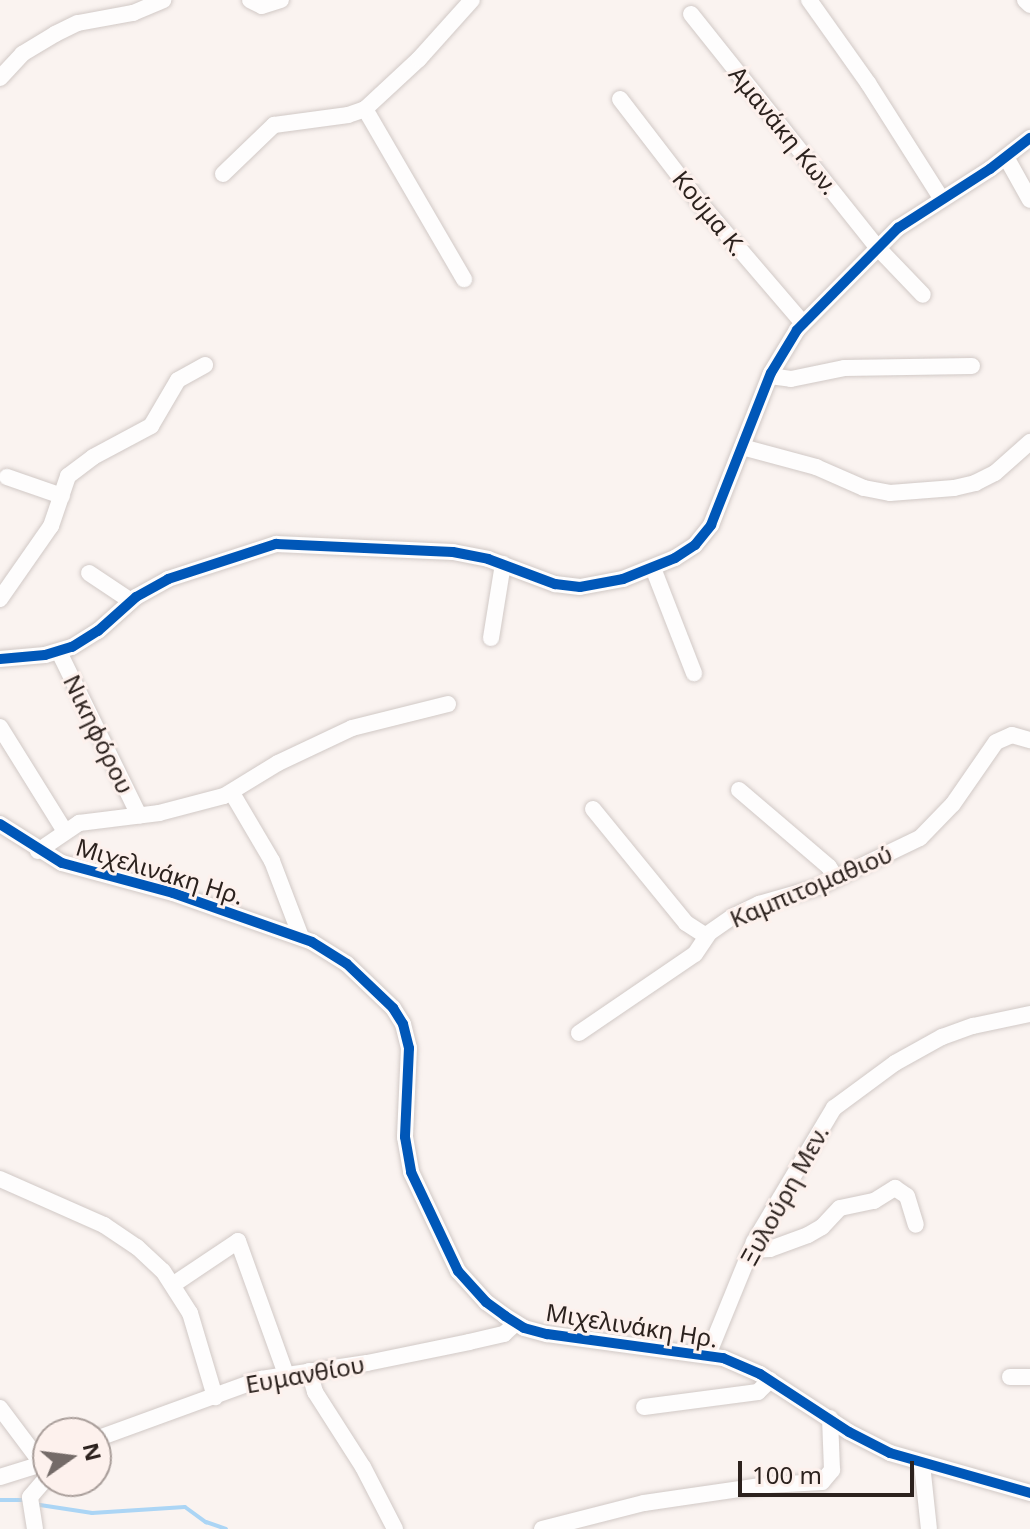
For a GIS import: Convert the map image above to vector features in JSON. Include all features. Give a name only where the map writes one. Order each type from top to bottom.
[{"type":"street","points":[[0,78],[22,54],[55,34],[78,23],[133,13],[163,0]]},
{"type":"street","points":[[250,0],[262,6],[281,0]]},
{"type":"street","points":[[223,174],[274,125],[356,114],[365,109],[419,59],[472,0]]},
{"type":"street","points":[[809,0],[868,83],[941,198]]},
{"type":"street","points":[[1025,0],[1030,5]]},
{"type":"street","name":"Αμανάκη Κων.","points":[[691,14],[877,247],[923,295]]},
{"type":"street","name":"Κούμα Κ.","points":[[620,99],[700,203],[803,323]]},
{"type":"street","points":[[365,109],[464,279]]},
{"type":"street","points":[[0,659],[59,652],[98,631],[131,601],[179,575],[276,544],[443,551],[503,564],[545,581],[580,587],[606,584],[653,568],[689,550],[707,533],[770,376],[787,342],[877,247],[941,198],[1030,138]]},
{"type":"street","points":[[1006,157],[1030,200]]},
{"type":"street","points":[[0,599],[47,533],[71,473],[151,426],[178,380],[205,365]]},
{"type":"street","points":[[770,376],[791,379],[844,368],[972,366]]},
{"type":"street","points":[[742,447],[816,467],[864,488],[890,493],[954,488],[975,483],[995,473],[1030,442]]},
{"type":"street","points":[[7,477],[62,496]]},
{"type":"street","points":[[491,638],[503,564]]},
{"type":"street","points":[[653,568],[694,673]]},
{"type":"street","points":[[89,573],[131,601]]},
{"type":"street","name":"Νικηφόρου","points":[[59,652],[139,815]]},
{"type":"street","points":[[38,851],[64,830],[87,821],[167,812],[232,793],[278,763],[352,728],[448,704]]},
{"type":"street","points":[[0,727],[64,830]]},
{"type":"street","name":"Καμπιτομαθιού","points":[[579,1033],[695,954],[706,936],[743,911],[807,891],[927,833],[953,804],[1000,738],[1012,735],[1030,740]]},
{"type":"street","points":[[739,790],[829,867],[836,878]]},
{"type":"street","points":[[232,793],[272,861],[301,937]]},
{"type":"street","points":[[593,809],[686,923],[706,936]]},
{"type":"street","name":"Μιχελινάκη Ηρ.","points":[[0,824],[38,851],[69,865],[173,893],[301,937],[347,964],[401,1019],[410,1055],[406,1154],[414,1181],[464,1278],[492,1307],[516,1323],[547,1334],[708,1355],[770,1380],[860,1438],[922,1464],[1030,1493]]},
{"type":"street","name":"Ξυλούρη Μεν.","points":[[708,1355],[751,1250],[821,1124],[843,1100],[895,1063],[942,1037],[973,1026],[1030,1014]]},
{"type":"street","points":[[0,1179],[104,1225],[137,1247],[174,1284],[194,1325],[215,1397]]},
{"type":"street","points":[[751,1250],[770,1249],[811,1234],[840,1208],[874,1201],[895,1188],[907,1196],[916,1225]]},
{"type":"street","points":[[174,1284],[238,1241],[286,1374]]},
{"type":"street","name":"Ευμανθίου","points":[[112,1433],[251,1381],[367,1363],[499,1335],[516,1323]]},
{"type":"street","points":[[309,1371],[315,1392],[363,1467],[395,1529]]},
{"type":"street","points":[[1010,1377],[1030,1377]]},
{"type":"street","points":[[644,1407],[758,1392],[770,1380]]},
{"type":"street","points":[[0,1408],[32,1449]]},
{"type":"street","points":[[542,1529],[644,1503],[768,1485],[822,1482],[832,1470],[830,1418]]},
{"type":"street","points":[[922,1464],[929,1529]]},
{"type":"street","points":[[0,1477],[32,1470]]},
{"type":"street","points":[[32,1493],[35,1529]]},
{"type":"waterway","points":[[0,1500],[24,1500]]},
{"type":"waterway","points":[[40,1505],[92,1513],[185,1507],[206,1522],[226,1529]]},
{"type":"cycle path","points":[[0,659],[45,655],[72,647],[98,631],[136,597],[168,579],[276,544],[453,552],[488,559],[555,584],[580,587],[623,579],[675,558],[695,545],[711,525],[771,373],[797,330],[898,228],[990,169],[1030,138]]},
{"type":"cycle path","points":[[0,824],[62,863],[173,893],[312,942],[347,964],[393,1008],[403,1024],[409,1048],[405,1137],[411,1172],[458,1271],[486,1302],[505,1316],[524,1328],[547,1334],[723,1358],[760,1374],[849,1432],[890,1453],[1030,1493]]}]
